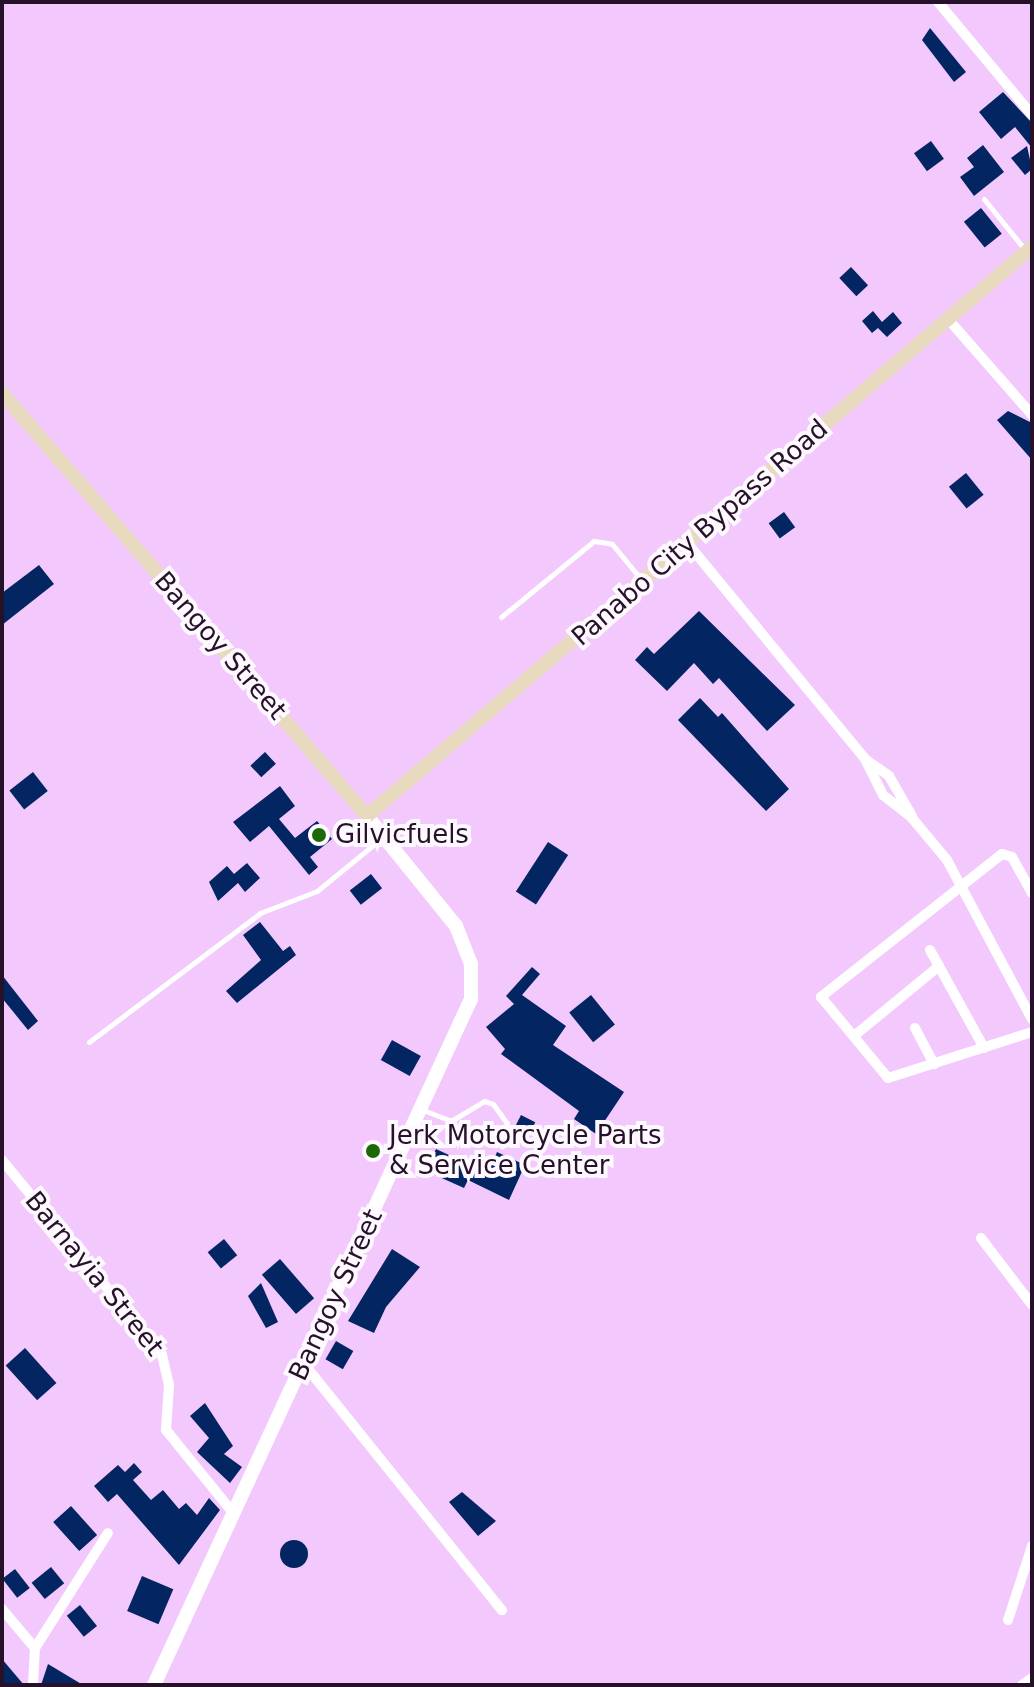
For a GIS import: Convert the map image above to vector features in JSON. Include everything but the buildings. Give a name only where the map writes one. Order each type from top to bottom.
[{"type":"main road","name":"Panabo City Bypass Road","points":[[367,816],[1030,249]]},
{"type":"main road","name":"Bangoy Street","points":[[2,393],[367,816]]},
{"type":"street","points":[[938,2],[1032,115]]},
{"type":"street","points":[[948,319],[1032,415]]},
{"type":"street","points":[[688,544],[865,759],[877,787],[912,818],[961,885],[1032,1019]]},
{"type":"street","name":"Bangoy Street","points":[[154,1685],[465,1019],[471,964],[449,916],[367,816]]},
{"type":"street","points":[[1032,893],[1004,853],[821,997],[888,1078],[1032,1032]]},
{"type":"street","points":[[930,950],[984,1048]]},
{"type":"street","points":[[854,1036],[939,966]]},
{"type":"street","points":[[915,1028],[934,1064]]},
{"type":"street","name":"Barnayia Street","points":[[2,1160],[162,1355],[169,1385],[166,1430],[234,1514]]},
{"type":"street","points":[[981,1238],[1032,1305]]},
{"type":"street","points":[[304,1364],[502,1610]]},
{"type":"street","points":[[33,1685],[35,1648],[108,1533]]},
{"type":"street","points":[[1008,1620],[1032,1546]]},
{"type":"street","points":[[2,1609],[35,1648]]},
{"type":"street","points":[[1017,1684],[1032,1678]]},
{"type":"lane","points":[[984,199],[1030,249]]},
{"type":"lane","points":[[501,617],[594,541],[612,544],[643,582]]},
{"type":"lane","points":[[89,1042],[260,913],[317,891],[383,837]]},
{"type":"lane","points":[[423,1110],[451,1121],[484,1101],[493,1104],[507,1123],[502,1146]]},
{"type":"place","name":"Gilvicfuels","points":[[319,835]]},
{"type":"place","name":"Jerk Motorcycle Parts & Service Center","points":[[373,1151]]}]
